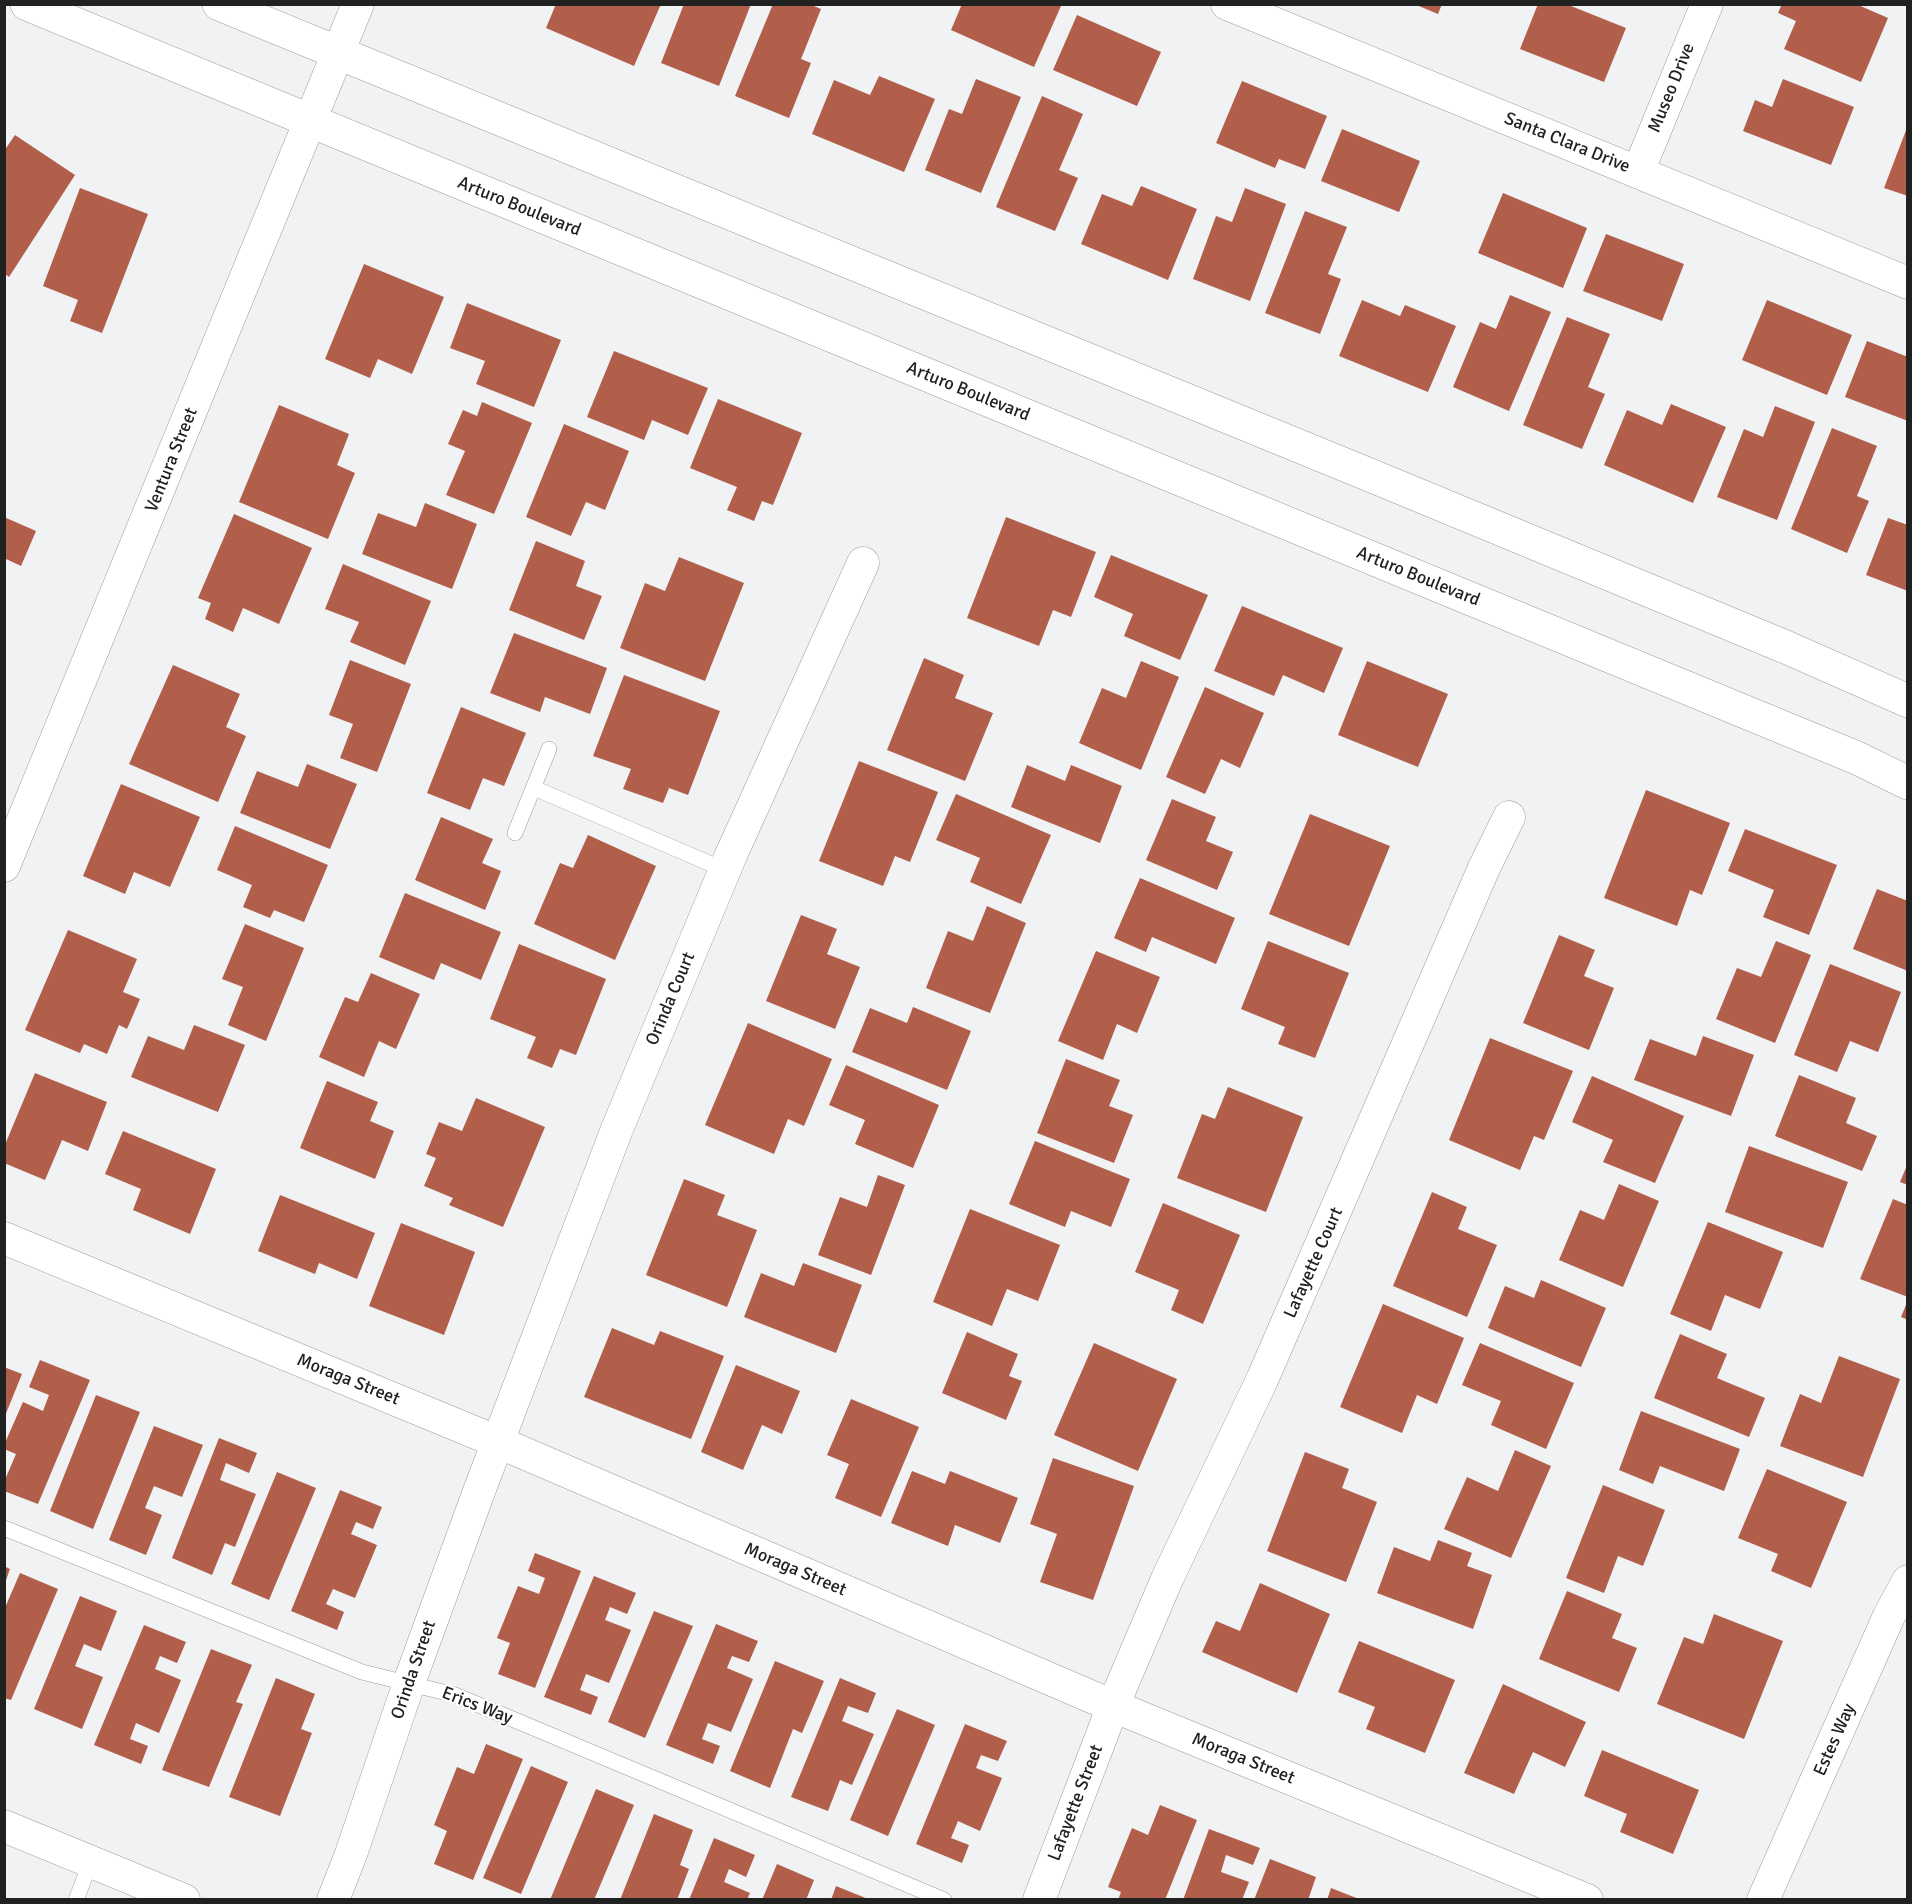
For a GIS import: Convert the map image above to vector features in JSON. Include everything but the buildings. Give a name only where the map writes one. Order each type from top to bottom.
[{"type":"street","name":"Arturo Boulevard","points":[[27,4],[1857,758],[1908,783]]},
{"type":"street","points":[[219,4],[1399,487],[1788,648],[1908,701]]},
{"type":"street","name":"Ventura Street","points":[[4,866],[358,4]]},
{"type":"street","name":"Santa Clara Drive","points":[[1227,4],[1908,283]]},
{"type":"street","name":"Museo Drive","points":[[1638,172],[1707,4]]},
{"type":"street","name":"Orinda Court","points":[[498,1442],[617,1129],[725,870],[863,563]]},
{"type":"street","name":"Lafayette Court","points":[[1113,1706],[1167,1579],[1272,1359],[1484,868],[1509,817]]},
{"type":"street","name":"Moraga Street","points":[[4,1238],[498,1442],[1113,1706],[1587,1899]]},
{"type":"street","name":"Orinda Street","points":[[333,1899],[351,1854],[409,1683],[498,1442]]},
{"type":"street","name":"Estes Way","points":[[1763,1899],[1889,1616],[1908,1581]]},
{"type":"street","name":"Lafayette Street","points":[[1040,1899],[1113,1706]]},
{"type":"street","points":[[4,1826],[184,1899]]},
{"type":"lane","points":[[515,833],[549,749]]},
{"type":"lane","points":[[534,788],[725,870]]},
{"type":"lane","name":"Erics Way","points":[[4,1528],[362,1672],[455,1695],[944,1899]]},
{"type":"lane","points":[[75,1899],[91,1862]]}]
